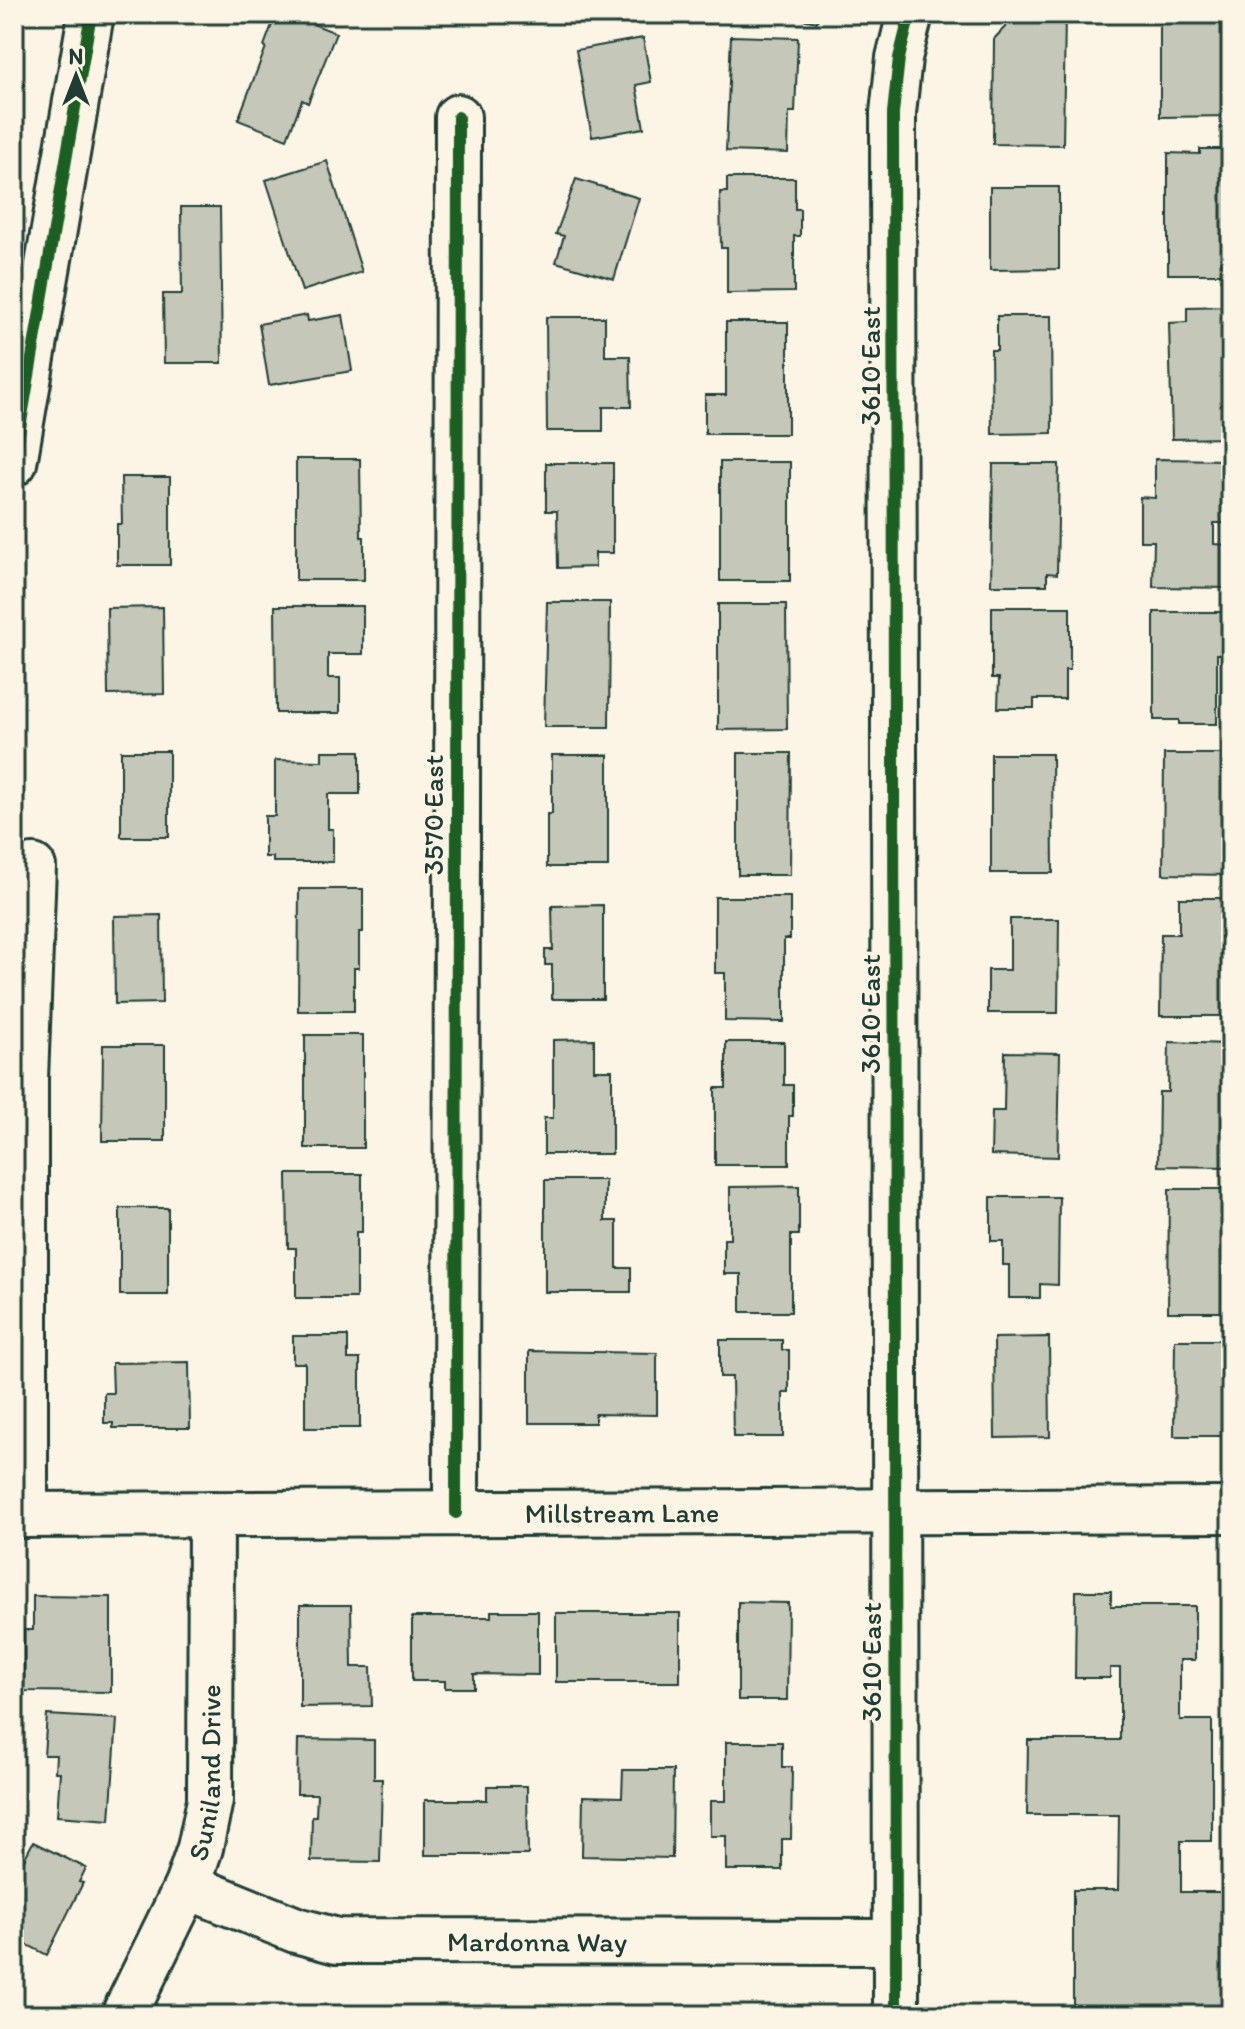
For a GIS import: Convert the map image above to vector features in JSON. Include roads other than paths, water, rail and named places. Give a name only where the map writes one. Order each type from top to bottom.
[{"type":"street","points":[[14,463],[91,14]]},
{"type":"street","name":"3610 East","points":[[896,2015],[893,113],[899,58],[910,14]]},
{"type":"street","name":"3570 East","points":[[456,1513],[458,117]]},
{"type":"street","points":[[20,1515],[25,1079],[33,867]]},
{"type":"street","name":"Millstream Lane","points":[[20,1515],[1231,1510]]},
{"type":"street","name":"Suniland Drive","points":[[124,2015],[187,1886],[206,1825],[212,1774],[211,1514]]},
{"type":"street","name":"Mardonna Way","points":[[187,1886],[296,1930],[337,1941],[896,1942]]}]
